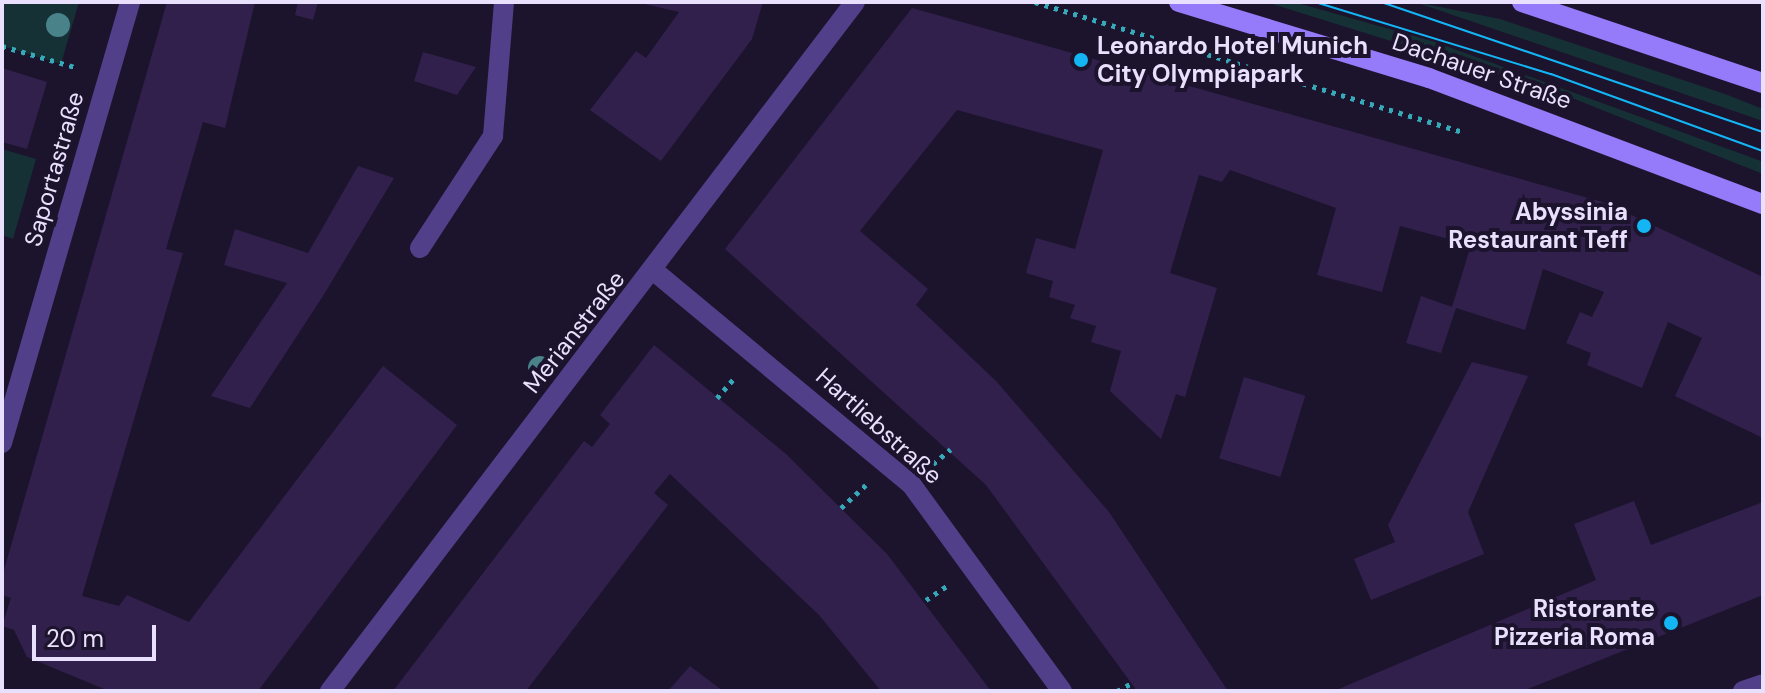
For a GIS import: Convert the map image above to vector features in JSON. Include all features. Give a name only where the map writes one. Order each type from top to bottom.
[{"type":"main road","name":"Dachauer Straße","points":[[1179,2],[1429,78],[1763,204]]},
{"type":"main road","points":[[1522,2],[1763,83]]},
{"type":"street","name":"Saportastraße","points":[[2,443],[130,2]]},
{"type":"street","points":[[420,248],[493,136],[504,2]]},
{"type":"street","name":"Merianstraße","points":[[330,691],[654,271],[855,2]]},
{"type":"street","name":"Hartliebstraße","points":[[654,271],[911,484],[1062,691]]},
{"type":"street","points":[[1743,691],[1763,684]]},
{"type":"path","points":[[1035,2],[1464,132]]},
{"type":"path","points":[[2,46],[108,77]]},
{"type":"path","points":[[935,463],[951,449]]},
{"type":"path","points":[[841,508],[866,485]]},
{"type":"path","points":[[926,600],[954,581]]},
{"type":"path","points":[[1117,691],[1132,683]]},
{"type":"green space","points":[[2,2],[79,2],[61,64],[2,46]]},
{"type":"green space","points":[[1266,2],[1294,2],[1435,42],[1761,161],[1763,174],[1567,96]]},
{"type":"green space","points":[[1415,2],[1500,19],[1725,94],[1763,109],[1763,121]]},
{"type":"green space","points":[[2,149],[36,159],[13,239],[2,235]]},
{"type":"building","points":[[167,2],[255,2],[225,128],[203,122],[166,249],[183,253],[82,596],[119,606],[127,595],[189,622],[383,366],[457,425],[258,691],[109,691],[27,657],[14,630],[2,626],[11,598],[2,595],[2,577]]},
{"type":"building","points":[[298,2],[318,2],[313,20],[295,15]]},
{"type":"building","points":[[636,2],[763,2],[752,39],[661,161],[590,110],[636,51],[646,58],[679,12]]},
{"type":"building","points":[[912,8],[1606,203],[1763,277],[1763,438],[1675,396],[1702,338],[1668,322],[1642,388],[1587,365],[1591,353],[1566,343],[1580,312],[1592,317],[1604,292],[1543,269],[1525,330],[1456,308],[1441,353],[1406,343],[1421,296],[1452,307],[1471,245],[1400,226],[1382,292],[1317,275],[1336,208],[1230,170],[1222,182],[1199,175],[1170,273],[1217,288],[1185,397],[1176,394],[1161,439],[1110,391],[1121,351],[1091,342],[1096,326],[1070,318],[1075,305],[1049,297],[1053,281],[1026,273],[1036,238],[1075,249],[1103,150],[957,110],[860,231],[928,289],[916,305],[997,382],[1109,512],[1228,691],[1137,691],[986,485],[725,249]]},
{"type":"building","points":[[423,52],[476,67],[457,95],[414,81]]},
{"type":"building","points":[[2,68],[47,82],[27,149],[2,142]]},
{"type":"building","points":[[358,166],[394,178],[323,296],[250,408],[211,396],[287,283],[224,265],[235,229],[308,253]]},
{"type":"building","points":[[654,345],[786,454],[887,554],[991,691],[881,691],[819,615],[670,474],[654,493],[668,505],[526,691],[393,691],[584,441],[592,447],[610,424],[600,415]]},
{"type":"building","points":[[1472,362],[1528,376],[1468,512],[1484,554],[1371,600],[1354,559],[1395,542],[1388,525]]},
{"type":"building","points":[[1244,377],[1305,396],[1280,477],[1219,458]]},
{"type":"building","points":[[1634,501],[1651,545],[1763,502],[1763,595],[1523,691],[1334,691],[1596,580],[1574,524]]},
{"type":"building","points":[[690,666],[723,691],[668,691]]},
{"type":"tram line","points":[[1315,2],[1551,74],[1763,151]]},
{"type":"tram line","points":[[1381,2],[1763,132]]},
{"type":"place","name":"Leonardo Hotel Munich City Olympiapark","points":[[1081,60]]},
{"type":"place","name":"Abyssinia Restaurant Teff","points":[[1644,226]]},
{"type":"place","name":"Ristorante Pizzeria Roma","points":[[1671,623]]}]
